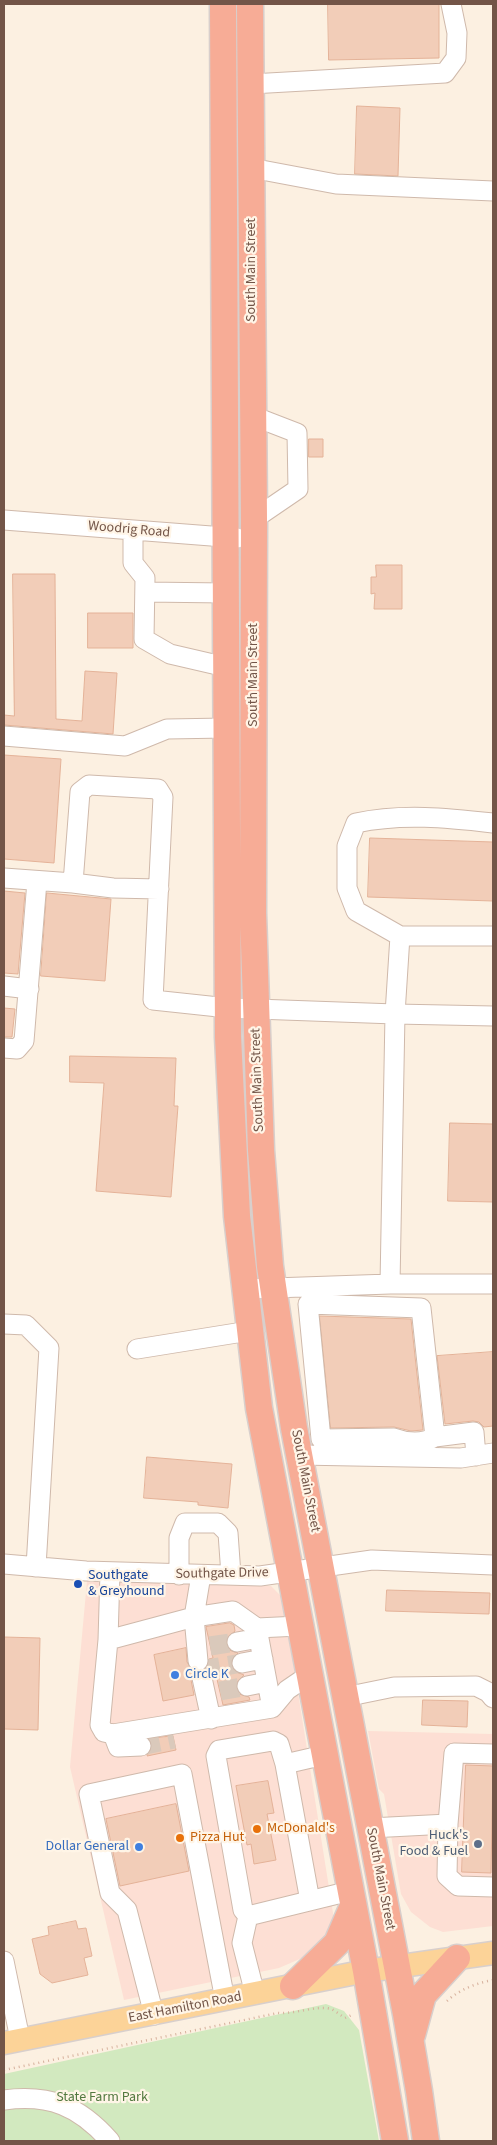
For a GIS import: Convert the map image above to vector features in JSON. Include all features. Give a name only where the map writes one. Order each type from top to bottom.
[{"type":"highway","name":"South Main Street","points":[[223,4],[228,1008],[232,1151],[244,1289],[259,1408],[366,1971],[394,2141]]},
{"type":"highway","name":"South Main Street","points":[[250,4],[253,416],[257,543],[253,913],[261,1150],[273,1287],[300,1455],[410,2040],[426,2141]]},
{"type":"highway","points":[[293,1986],[337,1943],[352,1898]]},
{"type":"highway","points":[[410,2040],[423,1995],[457,1958]]},
{"type":"main road","name":"East Hamilton Road","points":[[12,2041],[154,2015],[366,1971],[493,1953]]},
{"type":"street","points":[[251,84],[445,73],[456,58],[457,33],[451,4]]},
{"type":"street","points":[[251,168],[336,184],[493,191]]},
{"type":"street","points":[[253,416],[297,433],[298,489],[257,543]]},
{"type":"street","name":"Woodrig Road","points":[[4,520],[133,530],[226,547],[257,543]]},
{"type":"street","points":[[133,530],[133,563],[145,578],[144,639],[170,654],[226,667]]},
{"type":"street","points":[[145,592],[226,593]]},
{"type":"street","points":[[4,736],[125,746],[167,729],[226,728]]},
{"type":"street","points":[[73,884],[80,792],[89,785],[158,789],[163,797],[153,1000],[228,1008],[493,1016]]},
{"type":"street","points":[[493,823],[444,818],[390,818],[356,824],[347,846],[346,888],[356,911],[400,936],[493,936]]},
{"type":"street","points":[[4,878],[112,888],[159,889]]},
{"type":"street","points":[[4,1048],[17,1049],[24,1041],[38,881]]},
{"type":"street","points":[[390,1284],[395,1014],[400,936]]},
{"type":"street","points":[[4,986],[29,988]]},
{"type":"street","points":[[244,1289],[390,1284],[493,1284]]},
{"type":"street","points":[[300,1455],[461,1458],[485,1454],[474,1432],[435,1437],[428,1441],[404,1442],[394,1438],[321,1439],[308,1304],[421,1308],[435,1437]]},
{"type":"street","points":[[4,1324],[26,1325],[49,1348],[36,1567]]},
{"type":"street","points":[[138,1349],[249,1332]]},
{"type":"street","points":[[179,1575],[179,1538],[185,1524],[218,1523],[228,1533],[231,1575]]},
{"type":"street","name":"Southgate Drive","points":[[4,1564],[110,1572],[260,1576],[372,1560],[493,1565]]},
{"type":"street","points":[[110,1572],[108,1640],[100,1725],[104,1732],[112,1734],[272,1708],[286,1690],[309,1675]]},
{"type":"street","points":[[174,1738],[194,1734],[206,1720],[206,1670],[194,1617],[201,1575]]},
{"type":"street","points":[[108,1640],[194,1617],[233,1611],[258,1633],[272,1708]]},
{"type":"street","points":[[237,1642],[258,1633],[299,1626]]},
{"type":"street","points":[[242,1663],[263,1659]]},
{"type":"street","points":[[247,1686],[267,1682]]},
{"type":"street","points":[[345,1697],[394,1687],[476,1686],[488,1692],[493,1698]]},
{"type":"street","points":[[112,1734],[118,1746],[141,1746]]},
{"type":"street","points":[[248,1916],[243,1910],[216,1756],[219,1750],[273,1742],[279,1744],[310,1901]]},
{"type":"street","points":[[493,1754],[454,1752],[448,1824],[447,1876],[458,1886],[493,1888]]},
{"type":"street","points":[[284,1764],[324,1755]]},
{"type":"street","points":[[154,2015],[127,1910],[110,1892],[90,1794],[182,1774],[225,2000]]},
{"type":"street","points":[[370,1828],[448,1824]]},
{"type":"street","points":[[248,1916],[310,1901],[352,1898]]},
{"type":"street","points":[[248,1916],[242,1943],[255,1994]]},
{"type":"street","points":[[4,1961],[12,2041]]},
{"type":"street","points":[[4,2100],[26,2097],[64,2105],[95,2125],[110,2141]]},
{"type":"path","points":[[441,2006],[461,1991],[480,1982],[493,1980]]},
{"type":"path","points":[[4,2070],[278,2012],[292,2014],[318,2008],[328,2008],[345,2018],[349,2014]]},
{"type":"shaded area","points":[[87,1581],[271,1586],[283,1598],[333,1913],[333,1927],[323,1945],[302,1958],[279,1968],[124,2000],[70,1767]]},
{"type":"shaded area","points":[[368,1731],[493,1734],[493,1926],[443,1932],[430,1927],[411,1912],[401,1894],[384,1794],[379,1789]]},
{"type":"green space","name":"State Farm Park","points":[[326,2004],[344,2011],[359,2030],[379,2141],[4,2141],[4,2074]]},
{"type":"building","points":[[328,4],[439,4],[439,58],[329,60]]},
{"type":"building","points":[[357,106],[400,108],[398,176],[355,174]]},
{"type":"building","points":[[309,439],[323,439],[323,457],[309,457]]},
{"type":"building","points":[[376,565],[402,565],[402,609],[374,609],[375,593],[371,594],[371,577],[376,577]]},
{"type":"building","points":[[13,574],[55,574],[56,719],[82,721],[85,671],[117,673],[113,734],[4,725],[4,715],[14,716]]},
{"type":"building","points":[[88,613],[133,613],[133,648],[88,648]]},
{"type":"building","points":[[4,755],[61,759],[54,863],[4,859]]},
{"type":"building","points":[[370,838],[493,842],[493,901],[368,897]]},
{"type":"building","points":[[4,891],[25,893],[18,974],[4,973]]},
{"type":"building","points":[[47,893],[111,899],[105,981],[41,976]]},
{"type":"building","points":[[4,1008],[15,1009],[12,1037],[4,1037]]},
{"type":"building","points":[[70,1056],[176,1058],[174,1106],[178,1106],[171,1197],[96,1191],[104,1083],[70,1082]]},
{"type":"building","points":[[450,1123],[493,1124],[493,1202],[448,1201]]},
{"type":"building","points":[[320,1316],[411,1319],[423,1430],[411,1431],[394,1427],[331,1428]]},
{"type":"building","points":[[493,1352],[493,1426],[484,1427],[479,1422],[473,1421],[445,1424],[437,1356]]},
{"type":"building","points":[[147,1457],[232,1464],[228,1508],[198,1505],[198,1502],[144,1498]]},
{"type":"building","points":[[387,1590],[490,1593],[489,1614],[386,1611]]},
{"type":"building","points":[[230,1623],[234,1625],[235,1631],[227,1638],[226,1644],[229,1650],[238,1653],[232,1659],[231,1666],[234,1671],[244,1675],[237,1682],[236,1689],[239,1694],[249,1697],[250,1700],[223,1705],[216,1675],[213,1675],[206,1668],[209,1659],[213,1658],[206,1627]]},
{"type":"building","points":[[4,1637],[40,1638],[38,1730],[4,1729]]},
{"type":"building","name":"Circle K","points":[[186,1648],[187,1662],[193,1671],[191,1680],[194,1695],[163,1701],[154,1655]]},
{"type":"building","points":[[423,1700],[468,1701],[467,1727],[422,1725]]},
{"type":"building","points":[[173,1736],[176,1750],[147,1756],[152,1746],[150,1739]]},
{"type":"building","name":"Huck's Food & Fuel","points":[[466,1765],[493,1766],[491,1873],[462,1872]]},
{"type":"building","name":"McDonald's","points":[[268,1781],[274,1813],[267,1814],[276,1860],[254,1864],[251,1844],[247,1845],[236,1786]]},
{"type":"building","name":"Dollar General","points":[[176,1804],[189,1871],[120,1886],[106,1819]]},
{"type":"building","points":[[76,1921],[78,1929],[86,1928],[92,1956],[84,1958],[88,1975],[52,1983],[40,1974],[32,1939],[49,1935],[48,1927]]},
{"type":"tunnel","points":[[210,1646],[237,1642]]},
{"type":"tunnel","points":[[201,1670],[242,1663]]},
{"type":"tunnel","points":[[220,1691],[247,1686]]},
{"type":"tunnel","points":[[141,1746],[174,1739]]},
{"type":"place","name":"Southgate & Greyhound","points":[[78,1584]]},
{"type":"place","name":"Circle K","points":[[175,1675]]},
{"type":"place","name":"McDonald's","points":[[257,1829]]},
{"type":"place","name":"Pizza Hut","points":[[180,1838]]},
{"type":"place","name":"Huck's Food & Fuel","points":[[478,1844]]},
{"type":"place","name":"Dollar General","points":[[139,1847]]}]
